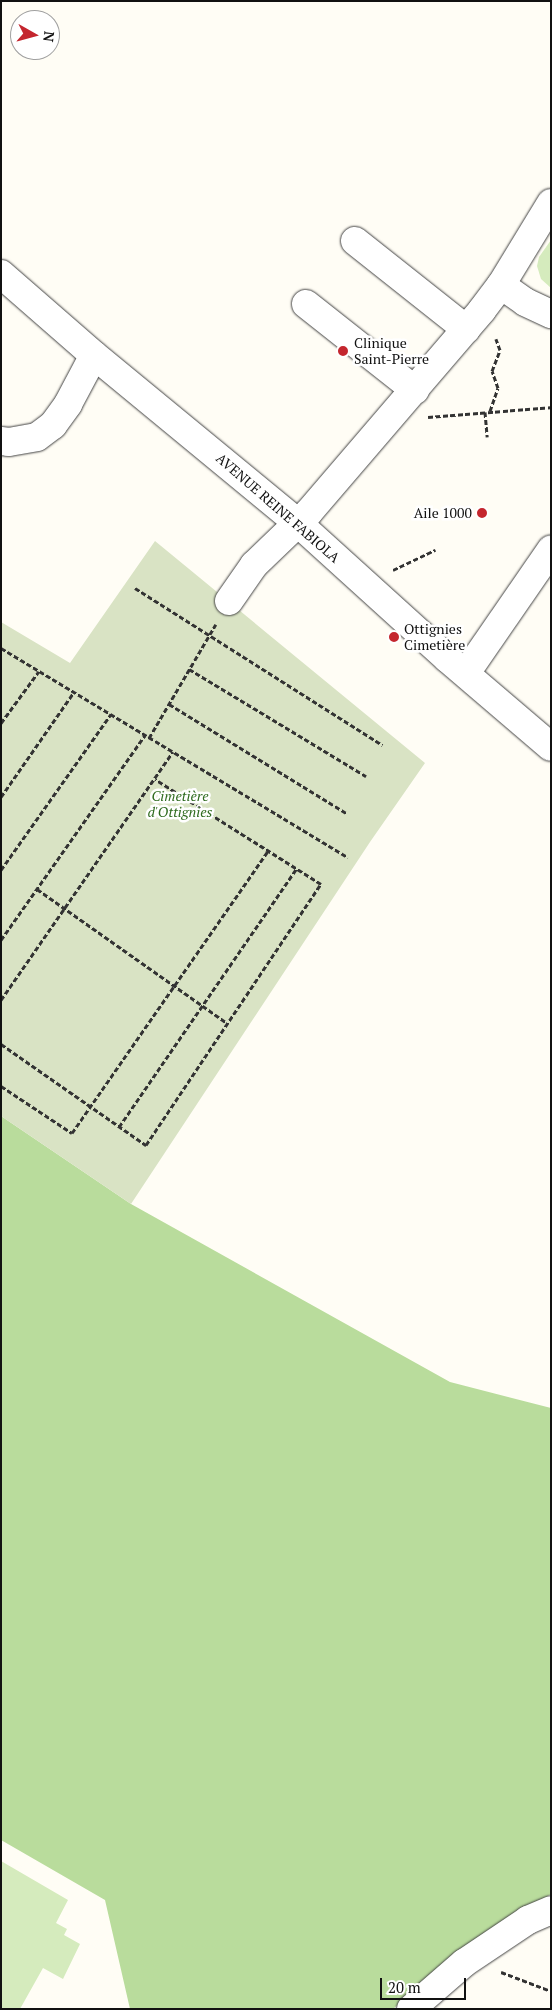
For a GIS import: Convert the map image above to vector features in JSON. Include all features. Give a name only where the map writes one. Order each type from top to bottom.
[{"type":"street","points":[[229,601],[254,565],[413,404],[470,335],[544,213]]},
{"type":"street","points":[[350,248],[470,335]]},
{"type":"street","name":"AVENUE REINE FABIOLA","points":[[1,274],[94,355],[298,522],[551,747]]},
{"type":"street","points":[[501,285],[525,302],[551,314]]},
{"type":"street","points":[[301,311],[413,404]]},
{"type":"street","points":[[1,441],[17,442],[37,437],[53,425],[68,404],[94,355]]},
{"type":"street","points":[[466,673],[551,550]]},
{"type":"street","points":[[411,2009],[464,1963],[528,1920],[551,1910]]},
{"type":"path","points":[[470,335],[497,340],[500,350],[492,371],[498,388],[490,411]]},
{"type":"path","points":[[413,404],[485,412],[551,406]]},
{"type":"path","points":[[485,412],[487,437]]},
{"type":"path","points":[[386,574],[435,550]]},
{"type":"path","points":[[135,588],[382,745]]},
{"type":"path","points":[[1,940],[147,737],[169,704],[229,601]]},
{"type":"path","points":[[1,648],[348,857]]},
{"type":"path","points":[[189,669],[366,776]]},
{"type":"path","points":[[1,723],[39,671]]},
{"type":"path","points":[[1,797],[74,692]]},
{"type":"path","points":[[169,704],[346,812]]},
{"type":"path","points":[[1,870],[110,714]]},
{"type":"path","points":[[1,1000],[173,752]]},
{"type":"path","points":[[1,1044],[146,1145],[321,884],[155,779]]},
{"type":"path","points":[[1,1086],[72,1133],[269,850]]},
{"type":"path","points":[[119,1127],[297,868]]},
{"type":"path","points":[[37,889],[227,1023]]},
{"type":"path","points":[[464,1963],[493,1969],[551,1991]]},
{"type":"green space","points":[[551,240],[551,288],[541,279],[537,266],[539,257]]},
{"type":"green space","name":"Cimetière d'Ottignies","points":[[155,541],[425,763],[370,842],[131,1204],[1,1116],[1,622],[70,663]]},
{"type":"green space","points":[[1,1116],[131,1204],[450,1382],[551,1408],[551,1894],[455,1955],[393,2009],[130,2009],[105,1900],[1,1840]]},
{"type":"green space","points":[[1,1861],[68,1900],[56,1923],[67,1929],[64,1935],[80,1944],[63,1979],[43,1968],[20,2009],[1,2009]]},
{"type":"place","name":"Clinique Saint-Pierre","points":[[343,351]]},
{"type":"place","name":"Aile 1000","points":[[482,513]]},
{"type":"place","name":"Ottignies Cimetière","points":[[394,637]]}]
